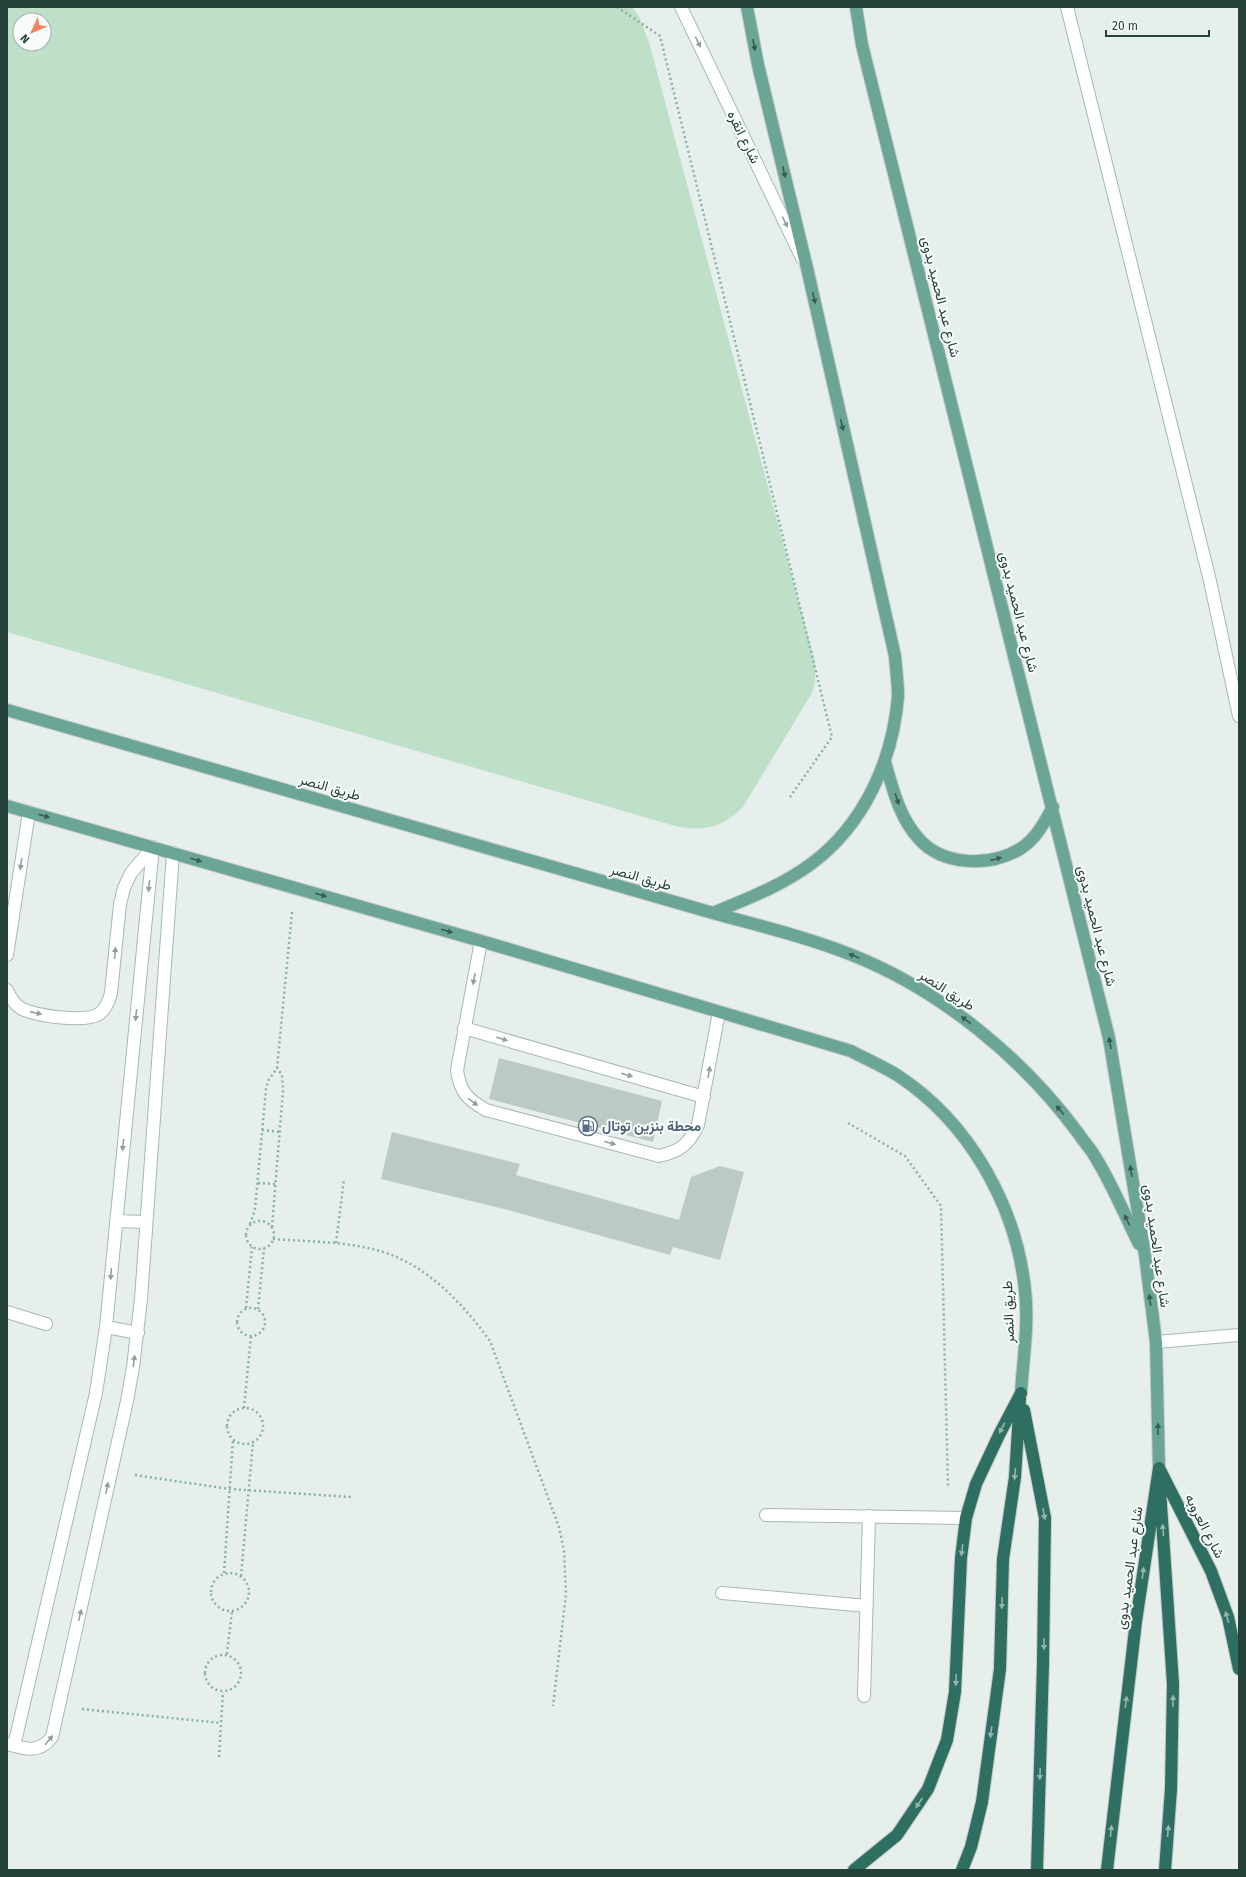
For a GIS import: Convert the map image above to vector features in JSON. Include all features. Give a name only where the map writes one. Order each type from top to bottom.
[{"type":"highway","points":[[854,1870],[897,1835],[928,1789],[947,1740],[955,1692],[961,1558],[966,1518],[976,1484],[1021,1393]]},
{"type":"highway","points":[[962,1870],[971,1846],[982,1802],[1000,1669],[1003,1559],[1015,1477],[1021,1393]]},
{"type":"highway","points":[[1021,1393],[1045,1518],[1043,1664],[1037,1870]]},
{"type":"highway","points":[[1158,1468],[1168,1584],[1173,1684],[1171,1789],[1165,1870]]},
{"type":"highway","name":"شارع العروبه","points":[[1158,1468],[1211,1571],[1228,1617],[1239,1668]]},
{"type":"highway","name":"شارع عبد الحميد بدوى","points":[[1107,1870],[1135,1629],[1158,1468]]},
{"type":"main road","points":[[713,914],[777,885],[812,864],[842,835],[867,801],[885,762],[894,729],[898,695],[895,656],[807,268],[758,65],[747,7]]},
{"type":"main road","name":"شارع عبد الحميد بدوى","points":[[856,7],[862,45],[1053,807],[1109,1038],[1145,1256],[1156,1342],[1158,1468]]},
{"type":"main road","name":"طريق النصر","points":[[7,710],[713,914],[816,941],[854,955],[895,975],[968,1022],[1026,1072],[1064,1114],[1097,1159],[1145,1256]]},
{"type":"main road","points":[[885,762],[903,818],[919,840],[942,855],[968,862],[995,860],[1020,849],[1040,831],[1053,807]]},
{"type":"main road","name":"طريق النصر","points":[[7,806],[481,941],[851,1051],[897,1075],[937,1108],[971,1147],[998,1191],[1016,1240],[1025,1291],[1025,1342],[1021,1393]]},
{"type":"street","name":"شارع انقره","points":[[681,7],[807,268]]},
{"type":"street","points":[[1067,7],[1210,581],[1239,716]]},
{"type":"street","points":[[7,955],[29,812]]},
{"type":"street","points":[[7,990],[10,998],[21,1008],[34,1013],[88,1019],[99,1014],[107,1005],[111,993],[120,904],[124,888],[131,873],[153,847]]},
{"type":"street","points":[[153,847],[106,1328],[96,1393],[10,1745],[35,1750],[48,1743],[52,1737],[60,1707],[127,1401],[138,1333],[173,853]]},
{"type":"street","points":[[481,941],[456,1070],[459,1085],[470,1101],[486,1110],[659,1156],[676,1152],[690,1141],[698,1125],[720,1012]]},
{"type":"street","points":[[464,1028],[704,1097]]},
{"type":"street","points":[[116,1220],[146,1222]]},
{"type":"street","points":[[7,1312],[46,1324]]},
{"type":"street","points":[[106,1328],[138,1333]]},
{"type":"street","points":[[1156,1342],[1239,1335]]},
{"type":"street","points":[[766,1515],[966,1518]]},
{"type":"street","points":[[864,1696],[869,1516]]},
{"type":"street","points":[[722,1593],[867,1606]]},
{"type":"path","points":[[617,7],[660,36],[832,737],[790,797]]},
{"type":"path","points":[[277,1068],[282,1075],[283,1083],[272,1227],[274,1239],[270,1245],[258,1249],[252,1247],[248,1242],[246,1230],[250,1224],[255,1209],[268,1081],[277,1068],[294,888]]},
{"type":"path","points":[[848,1123],[904,1156],[940,1206],[948,1518]]},
{"type":"path","points":[[262,1130],[280,1132]]},
{"type":"path","points":[[336,1243],[344,1179]]},
{"type":"path","points":[[258,1183],[275,1184]]},
{"type":"path","points":[[250,1224],[256,1221],[262,1221],[272,1227]]},
{"type":"path","points":[[274,1239],[336,1243],[384,1252],[433,1279],[469,1314],[490,1341],[559,1526],[564,1551],[566,1594],[553,1706]]},
{"type":"path","points":[[246,1308],[252,1247]]},
{"type":"path","points":[[258,1309],[264,1248]]},
{"type":"path","points":[[252,1307],[258,1309],[263,1314],[265,1326],[257,1335],[251,1336],[244,1334],[237,1324],[241,1312],[246,1308],[252,1307]]},
{"type":"path","points":[[244,1408],[251,1336]]},
{"type":"path","points":[[244,1408],[252,1409],[258,1414],[262,1422],[262,1430],[259,1437],[253,1442],[246,1444],[239,1443],[233,1439],[228,1432],[226,1424],[229,1416],[236,1410],[244,1408]]},
{"type":"path","points":[[224,1573],[233,1439]]},
{"type":"path","points":[[241,1576],[253,1442]]},
{"type":"path","points":[[111,1472],[229,1489],[351,1497]]},
{"type":"path","points":[[230,1572],[241,1576],[248,1583],[250,1592],[247,1602],[240,1608],[232,1611],[222,1610],[215,1604],[211,1596],[211,1586],[216,1578],[224,1573],[230,1572]]},
{"type":"path","points":[[227,1654],[232,1611]]},
{"type":"path","points":[[227,1654],[235,1659],[240,1666],[241,1675],[238,1684],[232,1690],[223,1692],[214,1690],[208,1684],[204,1675],[205,1671],[210,1659],[218,1655],[227,1654]]},
{"type":"path","points":[[219,1757],[223,1692]]},
{"type":"path","points":[[60,1707],[221,1723]]},
{"type":"green space","points":[[7,7],[633,7],[639,17],[649,42],[815,662],[815,683],[812,693],[743,807],[728,820],[712,827],[694,829],[675,826],[7,632]]},
{"type":"building","points":[[499,1058],[662,1101],[653,1142],[489,1099]]},
{"type":"building","points":[[392,1132],[520,1164],[516,1175],[679,1220],[691,1177],[720,1166],[744,1172],[720,1260],[673,1247],[670,1255],[508,1210],[381,1179]]},
{"type":"place","name":"محطة بنزين توتال","points":[[588,1126]]}]
